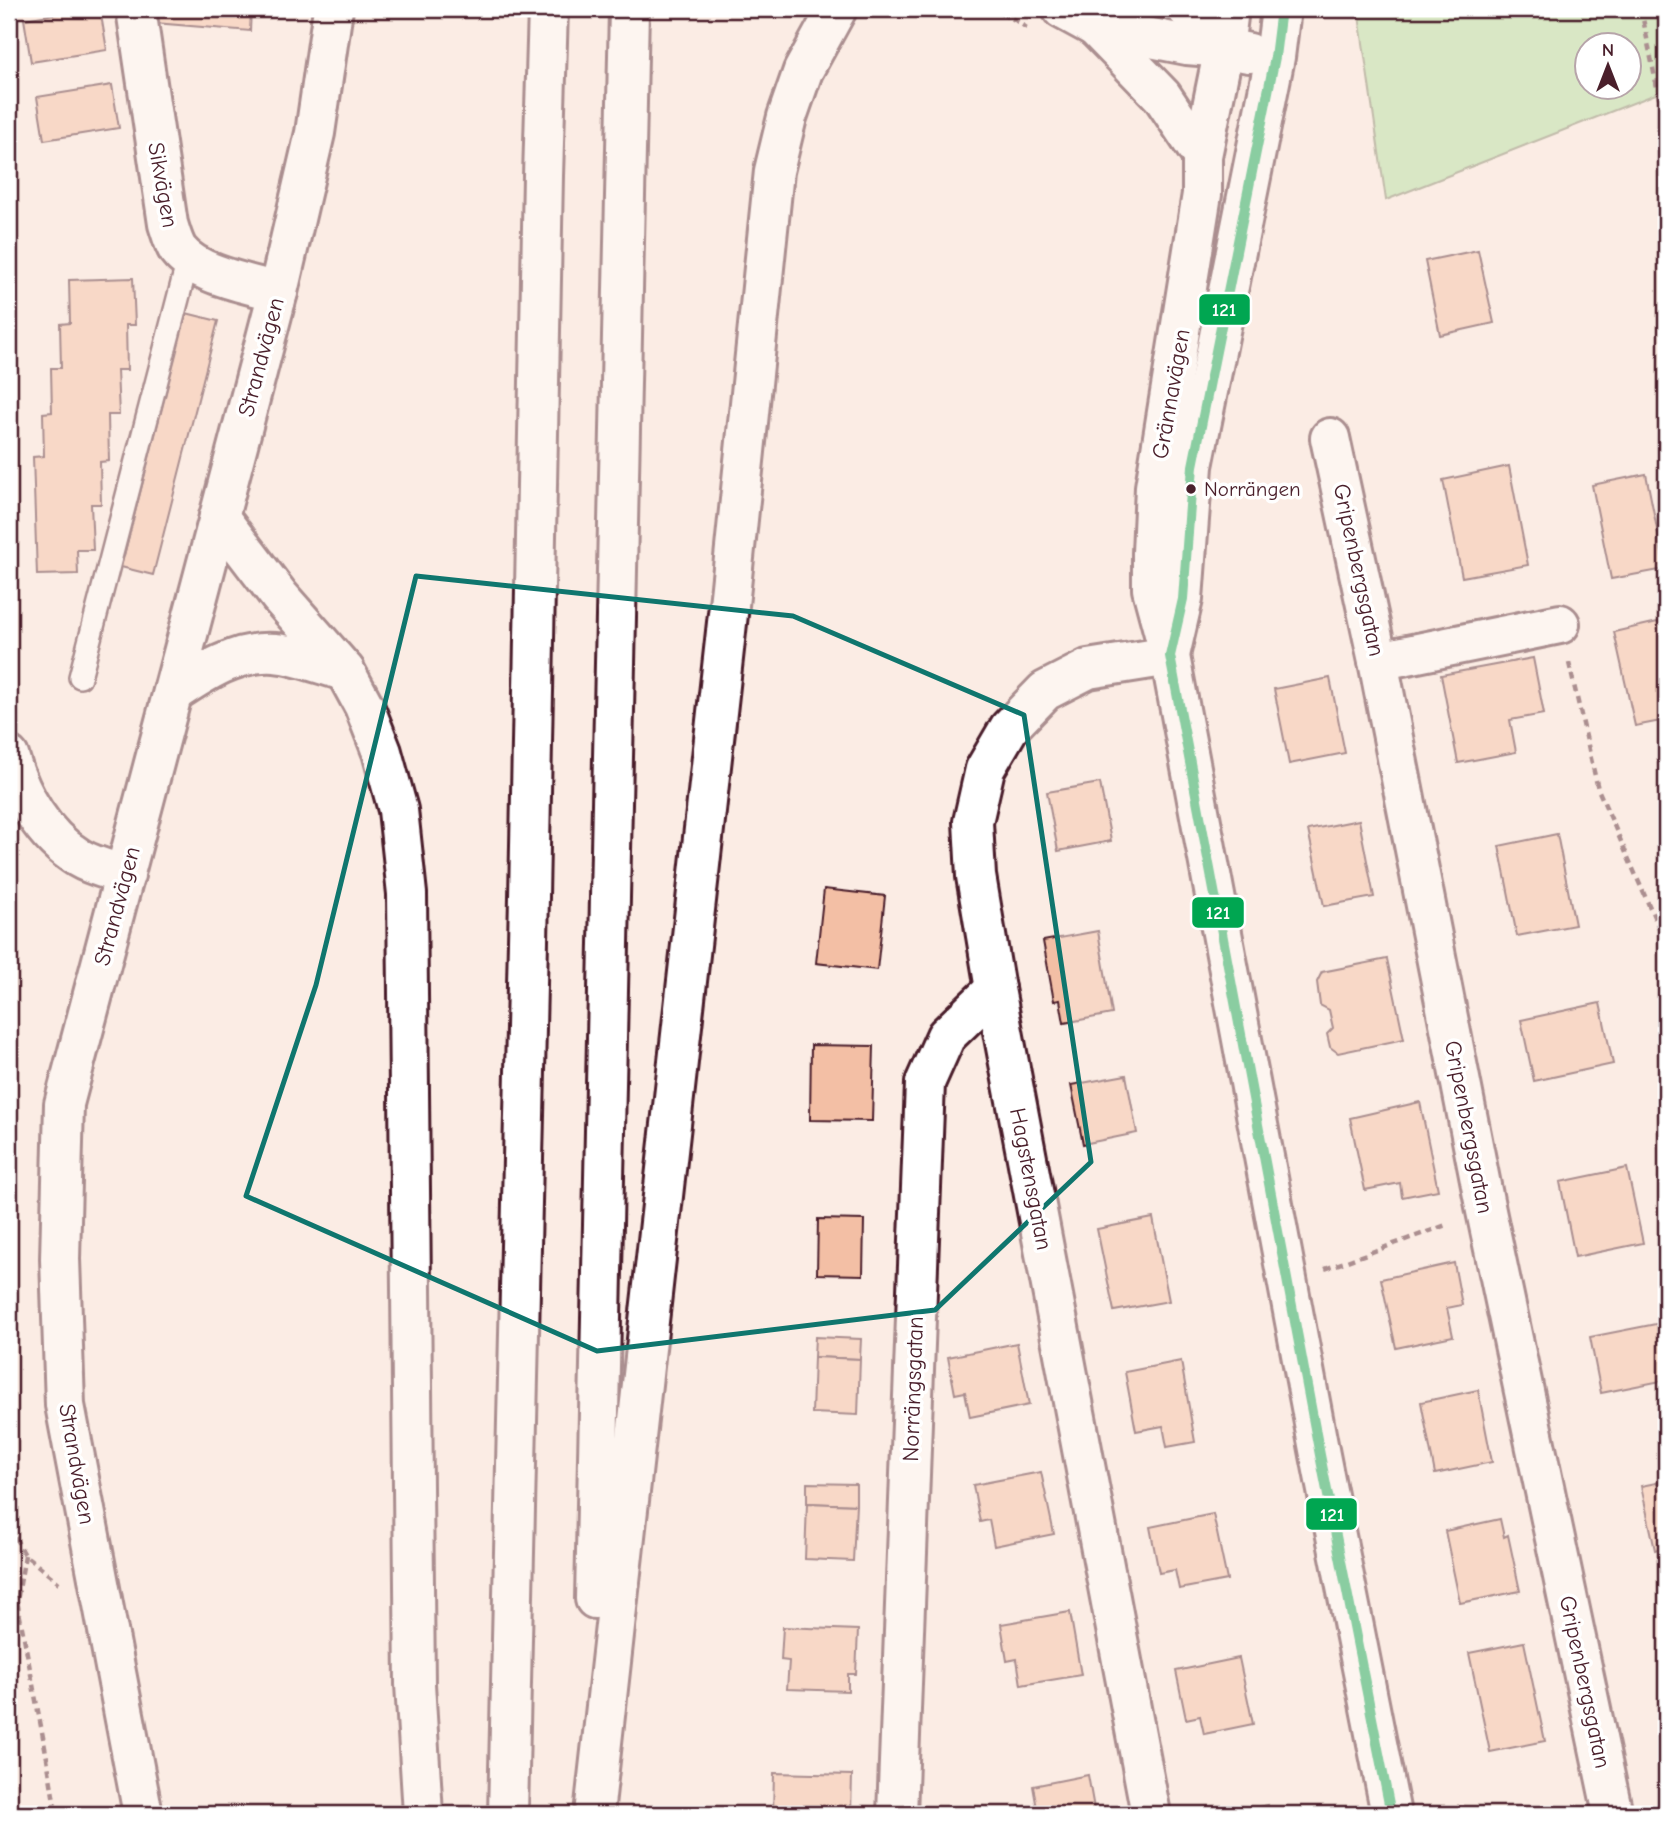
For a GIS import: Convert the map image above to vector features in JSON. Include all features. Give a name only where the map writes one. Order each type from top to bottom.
[{"type":"main road","name":"Sikvägen","points":[[136,9],[169,224],[173,241],[188,260]]},
{"type":"main road","name":"Strandvägen","points":[[143,1814],[65,1405],[60,1259],[64,1104],[278,292],[315,133],[332,9]]},
{"type":"main road","points":[[508,1814],[548,9]]},
{"type":"main road","points":[[592,1814],[629,9]]},
{"type":"main road","points":[[1187,9],[1197,16],[1224,48]]},
{"type":"main road","name":"Grännavägen","points":[[1229,9],[1224,48],[1202,156],[1202,194],[1155,487],[1152,589],[1170,656],[1320,1455],[1391,1814]]},
{"type":"main road","name":"Grännavägen","points":[[1170,656],[1183,599],[1192,466],[1275,57],[1281,9]]},
{"type":"main road","points":[[592,1814],[728,614],[774,171],[787,117],[803,71],[840,12]]},
{"type":"main road","points":[[1049,22],[1275,57]]},
{"type":"main road","points":[[1095,27],[1162,96],[1202,156]]},
{"type":"main road","points":[[188,260],[206,270],[278,292]]},
{"type":"main road","name":"Gripenbergsgatan","points":[[1330,438],[1378,661],[1486,1211],[1614,1814]]},
{"type":"main road","points":[[219,517],[281,597],[345,671],[364,706],[382,752],[398,810],[407,894],[415,1684],[422,1814]]},
{"type":"main road","points":[[1378,661],[1560,624]]},
{"type":"main road","points":[[173,693],[203,673],[244,656],[273,653],[345,671]]},
{"type":"main road","name":"Hagstensgatan","points":[[1151,1814],[995,989],[976,876],[973,822],[985,769],[1009,728],[1045,691],[1088,670],[1170,656]]},
{"type":"main road","points":[[9,756],[22,792],[42,825],[80,859],[125,875]]},
{"type":"main road","name":"Norrängsgatan","points":[[897,1814],[925,1083],[946,1036],[995,989]]},
{"type":"lane","points":[[80,677],[188,260]]},
{"type":"path","points":[[990,9],[1015,20],[1049,22]]},
{"type":"path","points":[[1641,9],[1666,124]]},
{"type":"path","points":[[1560,624],[1598,789],[1666,944]]},
{"type":"path","points":[[1320,1258],[1321,1270],[1486,1211]]},
{"type":"path","points":[[9,1527],[25,1555],[75,1597],[101,1599]]},
{"type":"path","points":[[25,1555],[17,1601],[55,1814]]},
{"type":"highlighted area","points":[[416,576],[793,616],[1024,715],[1091,1162],[935,1310],[597,1351],[246,1196],[316,985]]},
{"type":"green space","points":[[1358,9],[1666,9],[1666,90],[1644,99],[1644,32],[1574,32],[1574,102],[1635,102],[1386,200]]},
{"type":"building","points":[[100,9],[107,50],[31,62],[24,19]]},
{"type":"building","points":[[156,9],[251,9],[250,31],[155,23]]},
{"type":"building","points":[[112,85],[119,128],[44,140],[37,97]]},
{"type":"building","points":[[1478,250],[1494,323],[1440,335],[1425,261]]},
{"type":"building","points":[[133,278],[135,325],[126,325],[127,370],[117,370],[119,415],[108,415],[109,461],[100,462],[101,504],[91,504],[93,550],[77,550],[78,574],[37,575],[33,457],[44,456],[43,413],[52,412],[51,368],[61,368],[60,324],[70,323],[69,280]]},
{"type":"building","points":[[186,313],[218,321],[153,575],[121,567]]},
{"type":"building","points":[[1509,466],[1528,565],[1462,577],[1443,480]]},
{"type":"building","points":[[1646,474],[1665,569],[1611,579],[1592,485]]},
{"type":"building","points":[[1666,620],[1666,720],[1635,726],[1614,632]]},
{"type":"building","points":[[1533,658],[1544,714],[1510,720],[1516,752],[1458,763],[1441,675]]},
{"type":"building","points":[[1330,678],[1345,753],[1289,764],[1274,689]]},
{"type":"building","points":[[1100,783],[1111,841],[1058,851],[1047,792]]},
{"type":"building","points":[[1359,820],[1374,897],[1324,906],[1308,830]]},
{"type":"building","points":[[1557,834],[1575,925],[1517,936],[1499,846]]},
{"type":"building","points":[[824,889],[885,896],[877,970],[816,963]]},
{"type":"building","points":[[1098,931],[1112,1014],[1064,1023],[1060,1000],[1054,1001],[1043,941]]},
{"type":"building","points":[[1387,959],[1404,1039],[1338,1053],[1330,1047],[1327,1034],[1333,1028],[1329,1010],[1320,1005],[1317,982],[1322,972]]},
{"type":"building","points":[[1600,1003],[1613,1064],[1534,1081],[1521,1020]]},
{"type":"building","points":[[811,1045],[874,1046],[872,1121],[810,1120]]},
{"type":"building","points":[[1126,1075],[1137,1133],[1083,1144],[1071,1085]]},
{"type":"building","points":[[1420,1102],[1438,1190],[1402,1197],[1400,1183],[1365,1190],[1350,1118]]},
{"type":"building","points":[[1627,1168],[1643,1243],[1575,1257],[1560,1182]]},
{"type":"building","points":[[1153,1218],[1169,1301],[1114,1311],[1097,1229]]},
{"type":"building","points":[[818,1219],[864,1220],[863,1275],[817,1274]]},
{"type":"building","points":[[1454,1263],[1462,1305],[1447,1308],[1453,1336],[1396,1348],[1381,1279]]},
{"type":"building","points":[[1666,1322],[1666,1380],[1601,1393],[1590,1337]]},
{"type":"building","points":[[815,1337],[861,1339],[860,1359],[814,1357]]},
{"type":"building","points":[[1017,1343],[1029,1405],[970,1417],[965,1392],[955,1394],[948,1357]]},
{"type":"building","points":[[814,1357],[860,1359],[858,1415],[812,1413]]},
{"type":"building","points":[[1181,1361],[1195,1442],[1167,1447],[1163,1426],[1136,1431],[1125,1372]]},
{"type":"building","points":[[1478,1390],[1492,1462],[1435,1474],[1421,1402]]},
{"type":"building","points":[[1041,1472],[1054,1534],[994,1546],[989,1520],[980,1522],[973,1485]]},
{"type":"building","points":[[1666,1481],[1666,1547],[1655,1550],[1641,1486]]},
{"type":"building","points":[[807,1483],[856,1484],[856,1505],[807,1503]]},
{"type":"building","points":[[807,1503],[856,1505],[853,1561],[805,1559]]},
{"type":"building","points":[[1213,1514],[1227,1580],[1179,1589],[1175,1570],[1159,1573],[1150,1527]]},
{"type":"building","points":[[1500,1519],[1504,1537],[1508,1535],[1520,1591],[1460,1603],[1445,1531]]},
{"type":"building","points":[[1070,1612],[1081,1675],[1021,1685],[1017,1659],[1007,1661],[1001,1624]]},
{"type":"building","points":[[783,1627],[858,1630],[856,1674],[848,1674],[848,1691],[787,1689],[789,1661],[781,1660]]},
{"type":"building","points":[[1524,1642],[1545,1741],[1490,1752],[1469,1653]]},
{"type":"building","points":[[1239,1658],[1253,1724],[1204,1734],[1200,1716],[1186,1719],[1176,1671]]},
{"type":"building","points":[[774,1773],[852,1775],[851,1814],[773,1813]]},
{"type":"building","points":[[1088,1775],[1095,1814],[1038,1814],[1033,1786]]},
{"type":"building","points":[[1268,1805],[1270,1814],[1225,1814]]},
{"type":"transit line","name":"121","points":[[1281,9],[1275,57],[1193,466],[1183,599],[1170,656],[1320,1455],[1391,1814]]},
{"type":"place","name":"Norrängen","points":[[1191,489]]}]
